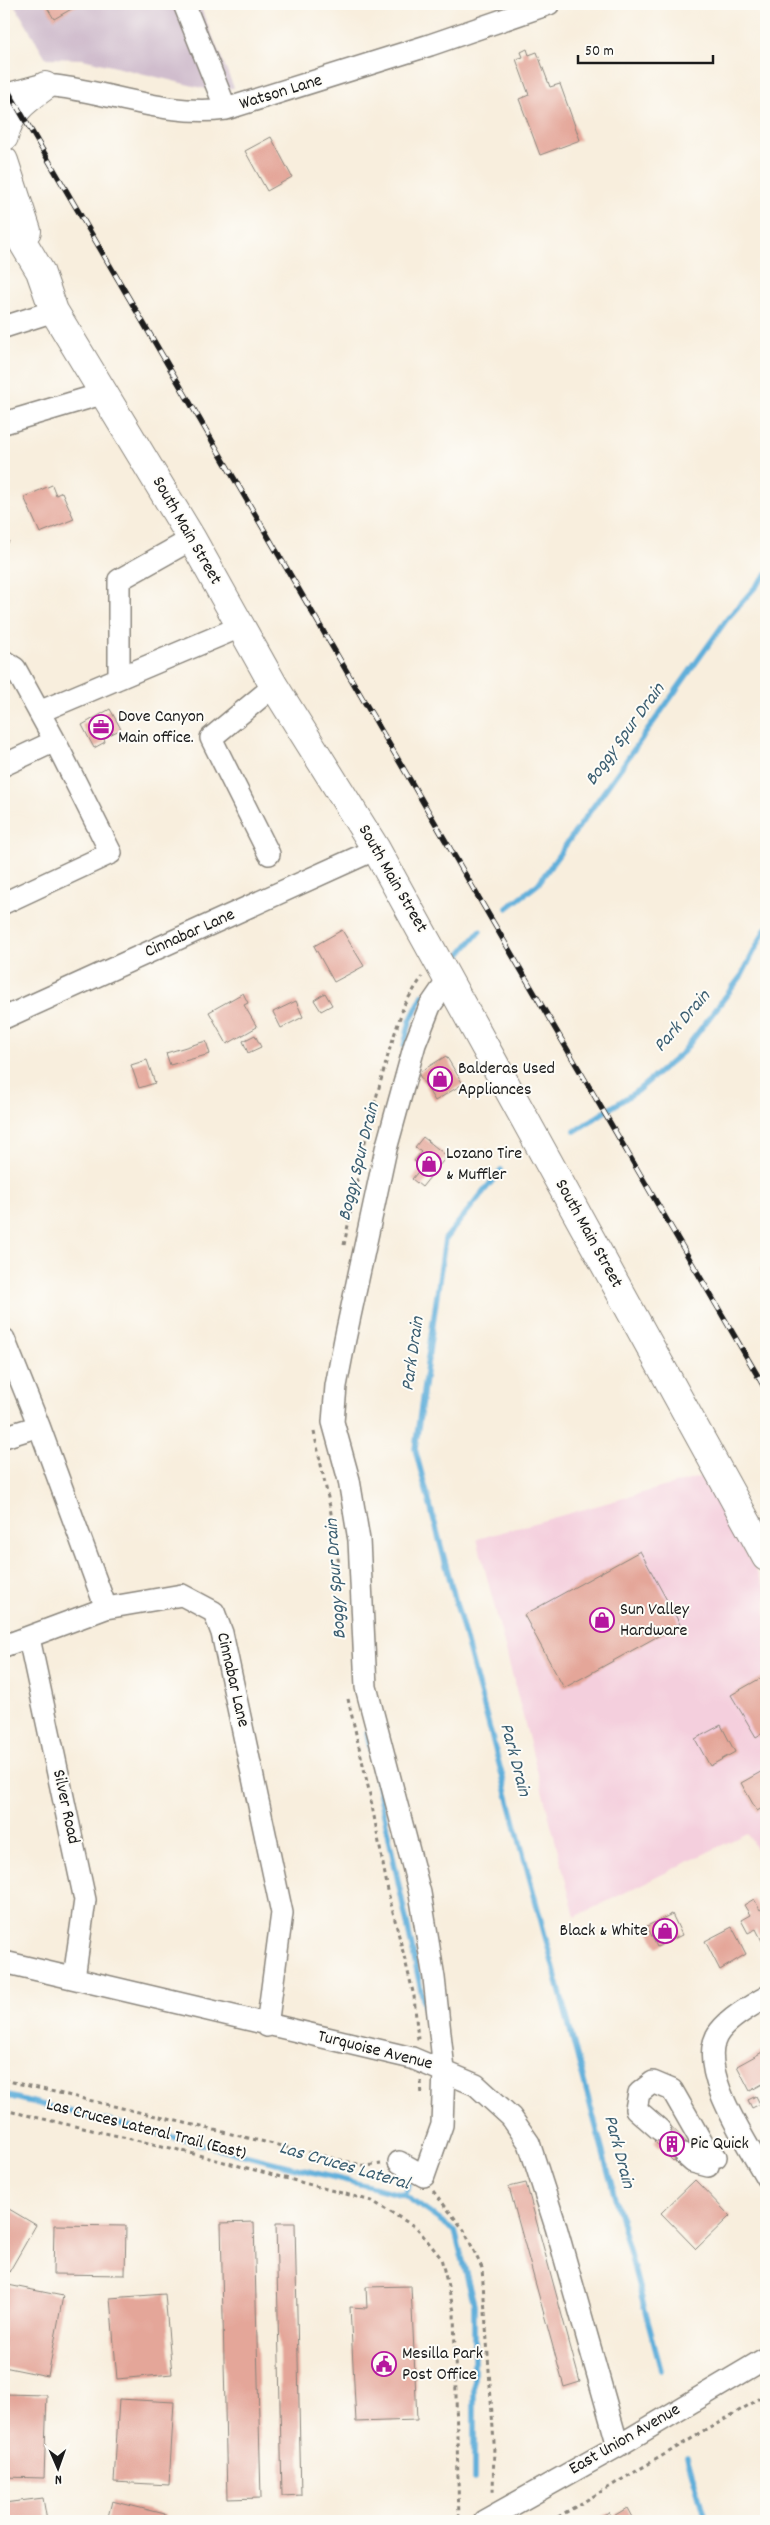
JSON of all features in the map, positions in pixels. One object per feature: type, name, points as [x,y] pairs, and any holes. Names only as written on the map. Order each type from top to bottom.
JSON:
[{"type":"main road","points":[[4,137],[8,119],[29,97],[45,86]]},
{"type":"main road","points":[[4,161],[40,271]]},
{"type":"main road","name":"South Main Street","points":[[4,211],[40,271],[54,311],[192,539],[274,686],[376,850],[766,1556]]},
{"type":"street","points":[[184,4],[226,109]]},
{"type":"street","name":"Watson Lane","points":[[4,95],[27,88],[45,86],[67,88],[167,108],[200,111],[226,109],[430,45],[549,4]]},
{"type":"street","points":[[4,327],[54,311]]},
{"type":"street","points":[[4,423],[105,393]]},
{"type":"street","points":[[119,678],[119,580],[192,539]]},
{"type":"street","points":[[39,712],[240,627]]},
{"type":"street","points":[[4,661],[15,668],[55,741],[111,853],[4,903]]},
{"type":"street","points":[[269,854],[211,738],[274,686]]},
{"type":"street","points":[[4,765],[55,741]]},
{"type":"street","name":"Cinnabar Lane","points":[[4,1018],[376,850]]},
{"type":"street","points":[[399,2162],[424,2176],[442,2125],[444,2070],[434,1978],[420,1893],[366,1687],[359,1540],[349,1480],[333,1422],[336,1386],[345,1339],[386,1150],[415,1044],[430,1006],[448,980]]},
{"type":"street","points":[[4,1339],[39,1426],[106,1608]]},
{"type":"street","points":[[4,1437],[39,1426]]},
{"type":"street","name":"Cinnabar Lane","points":[[4,1646],[106,1608],[182,1595],[214,1612],[222,1632],[282,1913],[267,2026]]},
{"type":"street","name":"Silver Road","points":[[29,1638],[85,1900],[74,1978]]},
{"type":"street","name":"Turquoise Avenue","points":[[4,1962],[267,2026],[420,2060],[476,2085],[510,2116],[529,2143],[556,2227],[618,2446]]},
{"type":"street","points":[[766,1997],[719,2031],[711,2054],[717,2081],[728,2108],[766,2177]]},
{"type":"street","points":[[660,2130],[636,2108],[639,2093],[653,2082],[672,2090],[712,2162],[693,2162],[684,2154]]},
{"type":"street","name":"East Union Avenue","points":[[488,2519],[618,2446],[766,2358]]},
{"type":"path","points":[[342,1251],[368,1127],[390,1048],[404,1005],[435,956]]},
{"type":"path","points":[[316,1424],[314,1434],[330,1506],[340,1573]]},
{"type":"path","points":[[347,1693],[389,1896],[414,1996],[422,2099]]},
{"type":"path","points":[[4,2080],[366,2166],[399,2162]]},
{"type":"path","name":"Las Cruces Lateral Trail (East)","points":[[4,2110],[176,2150],[372,2201],[417,2228],[441,2258],[454,2311],[459,2521]]},
{"type":"path","points":[[424,2176],[429,2186],[464,2230],[482,2268],[494,2443],[488,2519]]},
{"type":"path","points":[[551,2521],[766,2395]]},
{"type":"shaded area","points":[[14,4],[199,4],[234,88],[206,89],[83,59],[46,58]]},
{"type":"shaded area","points":[[703,1476],[766,1589],[766,1866],[747,1833],[575,1917],[477,1539]]},
{"type":"building","points":[[45,4],[80,4],[54,19]]},
{"type":"building","points":[[527,49],[529,55],[537,52],[550,87],[560,84],[580,140],[540,155],[519,99],[529,95],[516,59],[523,57],[521,52]]},
{"type":"building","points":[[271,137],[292,177],[267,191],[245,151]]},
{"type":"building","points":[[52,485],[56,495],[62,492],[74,519],[40,533],[24,497]]},
{"type":"building","points":[[4,528],[9,542],[4,544]]},
{"type":"building","name":"Dove Canyon Main office.","points":[[110,709],[121,729],[104,738],[105,742],[94,748],[82,725]]},
{"type":"building","points":[[342,930],[364,966],[334,982],[314,946]]},
{"type":"building","points":[[243,993],[248,1003],[244,1005],[257,1027],[227,1044],[209,1012]]},
{"type":"building","points":[[325,993],[332,1005],[321,1011],[314,1000]]},
{"type":"building","points":[[296,1001],[303,1017],[281,1028],[273,1012]]},
{"type":"building","points":[[255,1035],[261,1047],[248,1053],[243,1041]]},
{"type":"building","points":[[206,1041],[210,1054],[170,1065],[166,1053]]},
{"type":"building","name":"Balderas Used Appliances","points":[[446,1056],[463,1084],[435,1101],[418,1073]]},
{"type":"building","points":[[147,1060],[155,1083],[139,1088],[131,1065]]},
{"type":"building","name":"Lozano Tire & Muffler","points":[[423,1137],[447,1156],[422,1187],[412,1179],[422,1167],[414,1161],[421,1152],[415,1147]]},
{"type":"building","points":[[766,1265],[766,1280],[760,1269]]},
{"type":"building","name":"Sun Valley Hardware","points":[[640,1551],[680,1624],[564,1688],[524,1615]]},
{"type":"building","points":[[766,1675],[766,1723],[763,1725],[766,1731],[756,1737],[731,1695]]},
{"type":"building","points":[[721,1725],[735,1752],[710,1766],[695,1739]]},
{"type":"building","points":[[766,1769],[766,1806],[757,1811],[741,1783]]},
{"type":"building","points":[[754,1899],[760,1910],[766,1906],[766,1939],[762,1941],[756,1929],[748,1933],[741,1920],[750,1915],[744,1905]]},
{"type":"building","name":"Black & White","points":[[672,1914],[682,1935],[657,1947],[647,1926]]},
{"type":"building","points":[[732,1927],[746,1954],[720,1970],[705,1941]]},
{"type":"building","points":[[766,2050],[766,2082],[750,2091],[737,2066]]},
{"type":"building","points":[[756,2096],[760,2104],[752,2108],[748,2100]]},
{"type":"building","name":"Pic Quick","points":[[668,2123],[691,2147],[673,2161],[654,2141],[657,2138],[655,2135]]},
{"type":"building","name":"Pic Quick","points":[[695,2180],[730,2216],[696,2249],[661,2213]]},
{"type":"building","points":[[526,2183],[580,2382],[564,2387],[509,2187]]},
{"type":"building","points":[[4,2206],[36,2225],[8,2274],[4,2271]]},
{"type":"building","points":[[254,2222],[261,2498],[227,2499],[221,2223]]},
{"type":"building","points":[[276,2223],[295,2223],[301,2495],[282,2496]]},
{"type":"building","points":[[54,2225],[126,2226],[125,2275],[53,2274]]},
{"type":"building","points":[[8,2285],[63,2296],[48,2376],[4,2367],[4,2306]]},
{"type":"building","name":"Mesilla Park Post Office","points":[[411,2286],[417,2420],[356,2422],[350,2307],[367,2308],[366,2287]]},
{"type":"building","points":[[165,2294],[172,2374],[117,2379],[110,2298]]},
{"type":"building","points":[[4,2394],[47,2395],[44,2478],[4,2477]]},
{"type":"building","points":[[119,2399],[174,2402],[169,2485],[114,2482]]},
{"type":"building","points":[[43,2498],[47,2521],[4,2521],[4,2503]]},
{"type":"building","points":[[112,2501],[165,2514],[163,2521],[107,2521]]},
{"type":"building","points":[[627,2508],[634,2521],[592,2521],[609,2512],[612,2517]]},
{"type":"waterway","name":"Boggy Spur Drain","points":[[507,908],[538,884],[727,619],[766,575]]},
{"type":"waterway","name":"Park Drain","points":[[575,1131],[637,1091],[683,1052],[742,975],[766,928]]},
{"type":"waterway","name":"Boggy Spur Drain","points":[[457,958],[480,931]]},
{"type":"waterway","name":"Boggy Spur Drain","points":[[404,1046],[410,1021],[423,995]]},
{"type":"waterway","name":"Park Drain","points":[[501,1170],[445,1239],[415,1449],[661,2370]]},
{"type":"waterway","name":"Boggy Spur Drain","points":[[367,1733],[427,2019]]},
{"type":"waterway","name":"Las Cruces Lateral","points":[[4,2095],[404,2195],[455,2231],[474,2304],[474,2479]]},
{"type":"waterway","name":"Boggy Spur Drain","points":[[404,2195],[409,2185]]},
{"type":"waterway","name":"Park Drain","points":[[687,2456],[706,2521]]},
{"type":"tunnel","points":[[660,2130],[684,2154]]},
{"type":"railway","points":[[4,84],[766,1390]]},
{"type":"place","name":"Dove Canyon Main office.","points":[[101,727]]},
{"type":"place","name":"Balderas Used Appliances","points":[[440,1079]]},
{"type":"place","name":"Lozano Tire & Muffler","points":[[429,1164]]},
{"type":"place","name":"Sun Valley Hardware","points":[[602,1620]]},
{"type":"place","name":"Black & White","points":[[665,1931]]},
{"type":"place","name":"Pic Quick","points":[[672,2144]]},
{"type":"place","name":"Mesilla Park Post Office","points":[[384,2364]]}]
